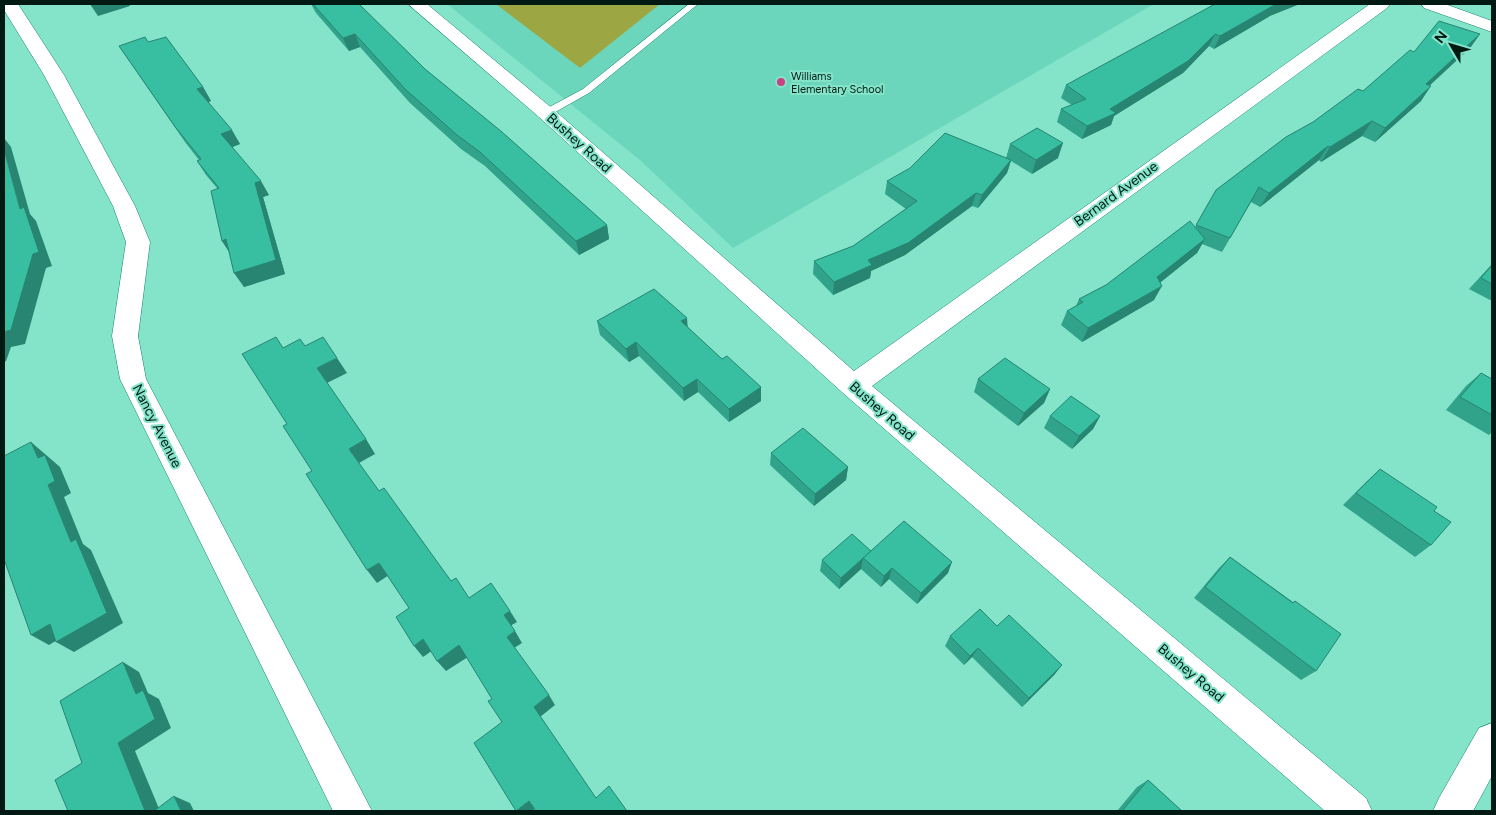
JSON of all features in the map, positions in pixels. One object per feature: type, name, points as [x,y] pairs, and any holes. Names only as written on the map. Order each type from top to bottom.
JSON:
[{"type":"street","name":"Nancy Avenue","points":[[9,4],[54,75],[124,206],[138,242],[125,336],[133,379],[354,811]]},
{"type":"street","name":"Bushey Road","points":[[417,4],[546,113],[853,386],[1353,811]]},
{"type":"street","name":"Bernard Avenue","points":[[853,386],[1381,4]]},
{"type":"street","points":[[1430,4],[1492,27]]},
{"type":"street","points":[[1452,811],[1492,741]]},
{"type":"lane","points":[[546,113],[586,91],[694,4]]},
{"type":"shaded area","name":"Williams Elementary School","points":[[447,4],[1154,4],[733,248],[641,161]]},
{"type":"green space","points":[[496,4],[660,4],[580,68]]},
{"type":"building","points":[[313,4],[359,4],[425,69],[502,132],[607,225],[576,241],[480,152],[457,135],[405,89],[355,34],[343,38]]},
{"type":"building","points":[[1215,4],[1276,4],[1220,36],[1215,34],[1188,61],[1110,109],[1116,113],[1087,126],[1061,109],[1086,99],[1066,85]]},
{"type":"building","points":[[1439,21],[1480,34],[1426,84],[1431,86],[1385,128],[1372,121],[1330,147],[1328,146],[1269,193],[1259,187],[1230,238],[1196,225],[1216,190],[1286,137],[1313,122],[1358,89],[1363,91],[1410,50],[1414,52]]},
{"type":"building","points":[[145,37],[148,42],[166,37],[203,87],[197,89],[232,130],[221,134],[261,181],[255,183],[276,260],[234,273],[226,239],[222,241],[211,191],[219,188],[197,161],[201,159],[176,128],[119,46]]},
{"type":"building","points":[[1037,128],[1063,143],[1036,160],[1010,144]]},
{"type":"building","points":[[945,133],[1011,160],[982,195],[976,193],[908,243],[868,260],[872,265],[834,282],[814,261],[853,246],[917,201],[887,181],[910,168]]},
{"type":"building","points":[[4,149],[20,209],[24,207],[39,252],[33,254],[11,330],[4,332]]},
{"type":"building","points":[[1190,221],[1205,239],[1157,277],[1162,286],[1088,328],[1067,311],[1083,302],[1079,299],[1106,285]]},
{"type":"building","points":[[1492,265],[1492,284],[1481,278]]},
{"type":"building","points":[[654,289],[687,318],[681,321],[722,359],[727,356],[761,387],[729,409],[697,379],[683,388],[636,342],[626,349],[597,321]]},
{"type":"building","points":[[276,337],[283,348],[300,339],[305,346],[323,337],[337,358],[317,368],[366,439],[349,449],[379,491],[384,488],[451,581],[456,578],[469,598],[491,583],[510,611],[504,615],[515,631],[507,637],[549,695],[534,707],[596,798],[609,786],[627,811],[536,811],[529,801],[516,811],[474,743],[502,722],[488,701],[492,699],[459,645],[437,661],[423,639],[414,646],[396,617],[409,608],[379,563],[367,570],[306,474],[312,471],[283,426],[287,424],[242,354]]},
{"type":"building","points":[[1005,358],[1050,389],[1024,413],[978,379]]},
{"type":"building","points":[[1481,373],[1492,379],[1492,415],[1460,397]]},
{"type":"building","points":[[1071,396],[1100,416],[1079,436],[1050,416]]},
{"type":"building","points":[[803,428],[848,467],[815,494],[771,453]]},
{"type":"building","points":[[31,442],[38,458],[45,455],[55,481],[48,485],[71,542],[76,539],[107,613],[56,642],[50,624],[31,635],[4,559],[4,456]]},
{"type":"building","points":[[1380,469],[1437,507],[1434,511],[1451,522],[1431,545],[1356,493]]},
{"type":"building","points":[[904,521],[952,562],[921,593],[892,568],[884,576],[863,558]]},
{"type":"building","points":[[852,534],[871,551],[841,578],[822,560]]},
{"type":"building","points":[[1230,557],[1293,603],[1295,601],[1341,634],[1316,671],[1205,587]]},
{"type":"building","points":[[980,609],[997,626],[1009,615],[1062,665],[1029,698],[978,648],[970,656],[950,636]]},
{"type":"building","points":[[123,662],[136,694],[143,690],[155,719],[118,743],[145,811],[68,811],[55,780],[82,763],[60,701]]},
{"type":"building","points":[[1148,780],[1182,811],[1122,811]]},
{"type":"building","points":[[174,796],[181,811],[154,811]]},
{"type":"place","name":"Williams Elementary School","points":[[781,82]]}]
